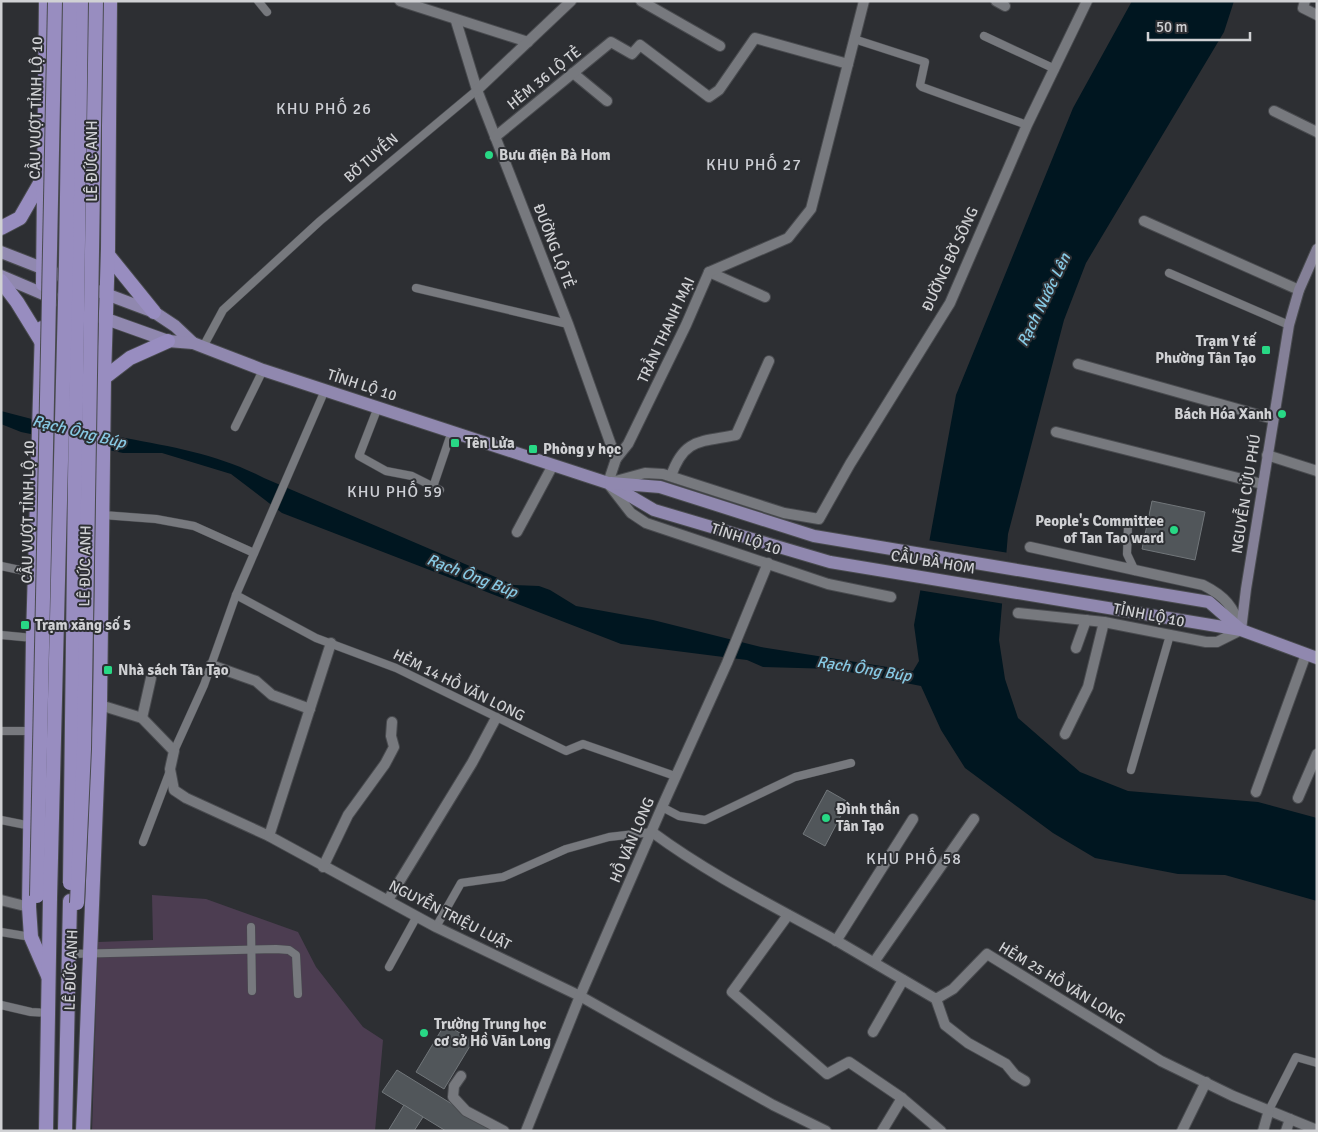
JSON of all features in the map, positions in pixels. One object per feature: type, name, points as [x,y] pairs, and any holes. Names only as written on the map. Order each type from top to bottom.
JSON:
[{"type":"highway","points":[[46,1],[43,294],[40,370],[66,365],[74,366],[104,378],[136,354],[168,341]]},
{"type":"highway","name":"CẦU VƯỢT TỈNH LỘ 10","points":[[48,976],[49,932],[39,900],[54,1]]},
{"type":"highway","name":"CẦU VƯỢT TỈNH LỘ 10","points":[[39,900],[66,262],[70,1]]},
{"type":"highway","points":[[74,902],[81,1]]},
{"type":"highway","points":[[69,954],[84,749],[96,1]]},
{"type":"highway","name":"LÊ ĐỨC ANH","points":[[83,1131],[88,954],[100,705],[103,417],[108,255],[110,1]]},
{"type":"highway","points":[[46,42],[64,54],[82,56],[91,54],[109,44]]},
{"type":"highway","points":[[44,173],[71,184],[89,183],[109,172]]},
{"type":"highway","points":[[1,228],[20,218],[44,173]]},
{"type":"highway","points":[[108,255],[154,312]]},
{"type":"highway","points":[[1,281],[17,302],[41,343]]},
{"type":"highway","name":"LÊ ĐỨC ANH","points":[[40,370],[34,573],[30,826],[39,900],[31,937],[48,976],[46,1131]]},
{"type":"highway","points":[[36,506],[42,507],[63,501],[83,504],[103,515]]},
{"type":"highway","points":[[69,954],[90,912]]},
{"type":"highway","name":"LÊ ĐỨC ANH","points":[[65,1131],[69,954]]},
{"type":"highway","points":[[67,1058],[83,1131]]},
{"type":"highway","name":"LÊ ĐỨC ANH","points":[[39,1131],[46,1102]]},
{"type":"main road","name":"NGUYỄN CỬU PHÚ","points":[[1241,630],[1262,484],[1289,325],[1299,290],[1317,249]]},
{"type":"main road","points":[[1,252],[154,312],[198,345]]},
{"type":"main road","name":"TỈNH LỘ 10","points":[[1,276],[106,319],[168,341],[198,345],[263,370],[608,483],[654,510]]},
{"type":"main road","name":"TỈNH LỘ 10","points":[[608,483],[660,487]]},
{"type":"main road","name":"CẦU BÀ HOM","points":[[660,487],[814,536],[1209,602],[1241,630]]},
{"type":"main road","name":"CẦU BÀ HOM","points":[[654,510],[830,562],[1241,630]]},
{"type":"main road","points":[[1241,630],[1311,656]]},
{"type":"street","points":[[400,1],[456,21],[528,42]]},
{"type":"street","name":"BỜ TUYẾN","points":[[477,90],[571,1]]},
{"type":"street","points":[[641,1],[720,46]]},
{"type":"street","name":"TRẦN THANH MẠI","points":[[616,459],[628,444],[686,326],[709,272],[788,238],[810,209],[864,1]]},
{"type":"street","name":"ĐƯỜNG BỜ SÔNG","points":[[671,476],[784,513],[819,519],[850,464],[950,303],[1027,125],[1087,1]]},
{"type":"street","points":[[1305,1],[1303,8],[1317,15]]},
{"type":"street","name":"ĐƯỜNG LỘ TẺ","points":[[456,21],[477,90],[568,324],[616,459]]},
{"type":"street","name":"HẺM 36 LỘ TẺ","points":[[496,137],[611,42],[632,54],[640,45],[709,97],[718,90],[755,38],[848,64]]},
{"type":"street","points":[[573,73],[606,101]]},
{"type":"street","points":[[1274,111],[1317,132]]},
{"type":"street","points":[[1144,221],[1299,290]]},
{"type":"street","points":[[709,272],[765,298]]},
{"type":"street","points":[[608,483],[645,473],[671,476],[677,460],[692,444],[736,435],[769,361]]},
{"type":"street","points":[[1078,364],[1273,419]]},
{"type":"street","points":[[1056,432],[1262,484]]},
{"type":"street","points":[[1267,455],[1317,471]]},
{"type":"street","points":[[608,483],[616,459]]},
{"type":"street","points":[[517,532],[553,465]]},
{"type":"street","name":"TỈNH LỘ 10","points":[[608,483],[631,513],[646,523],[838,587],[891,597]]},
{"type":"street","points":[[1030,547],[1203,585],[1218,592],[1228,601],[1236,613],[1241,630]]},
{"type":"street","name":"HỒ VĂN LONG","points":[[526,1131],[580,996],[727,663],[768,563]]},
{"type":"street","name":"TỈNH LỘ 10","points":[[1018,613],[1104,622],[1217,642],[1241,630]]},
{"type":"street","points":[[1076,648],[1086,620]]},
{"type":"street","points":[[1065,734],[1088,687],[1104,622]]},
{"type":"street","points":[[269,836],[332,644]]},
{"type":"street","points":[[1256,792],[1311,656]]},
{"type":"street","points":[[211,665],[256,681],[272,695],[310,709]]},
{"type":"street","points":[[142,718],[151,678]]},
{"type":"street","points":[[100,705],[142,718],[174,751]]},
{"type":"street","points":[[388,900],[472,763],[496,718]]},
{"type":"street","points":[[323,867],[348,815],[385,764],[394,747],[390,736],[392,722]]},
{"type":"street","name":"NGUYỄN TRIỆU LUẬT","points":[[174,751],[170,769],[174,790],[186,798],[269,836],[436,927],[580,996],[773,1105],[826,1131]]},
{"type":"street","points":[[1298,798],[1317,754]]},
{"type":"street","points":[[836,940],[913,819]]},
{"type":"street","points":[[874,962],[974,819]]},
{"type":"street","points":[[652,832],[671,846],[788,916],[836,940],[936,999],[945,1025],[968,1043],[1006,1064],[1015,1075],[1025,1081]]},
{"type":"street","points":[[1,900],[39,900]]},
{"type":"street","points":[[788,916],[732,992],[827,1074],[849,1062],[902,1098],[941,1131]]},
{"type":"street","name":"HẺM 25 HỒ VĂN LONG","points":[[936,999],[953,990],[987,954],[1161,1061],[1317,1130]]},
{"type":"street","points":[[872,1032],[903,980]]},
{"type":"street","points":[[460,1076],[454,1086],[453,1097],[466,1111],[504,1131]]},
{"type":"street","points":[[1182,1131],[1206,1082]]},
{"type":"street","points":[[882,1131],[902,1098]]},
{"type":"street","points":[[1263,1131],[1269,1110]]},
{"type":"street","points":[[1286,1131],[1290,1119]]},
{"type":"lane","points":[[258,1],[267,12]]},
{"type":"lane","points":[[984,36],[1055,69]]},
{"type":"lane","points":[[854,39],[924,62],[920,85],[922,87],[1027,125]]},
{"type":"lane","name":"BỜ TUYẾN","points":[[198,345],[223,310],[320,221],[477,90]]},
{"type":"lane","points":[[1168,273],[1289,325]]},
{"type":"lane","points":[[416,288],[568,324]]},
{"type":"lane","points":[[235,427],[263,370]]},
{"type":"lane","points":[[174,751],[211,665],[236,595],[285,481],[306,438],[325,390]]},
{"type":"lane","points":[[378,407],[359,456],[386,471],[412,476],[437,488],[452,432]]},
{"type":"lane","points":[[103,515],[156,519],[194,526],[254,553]]},
{"type":"lane","points":[[1128,526],[1127,554],[1135,571]]},
{"type":"lane","points":[[1,566],[34,573]]},
{"type":"lane","name":"HẺM 14 HỒ VĂN LONG","points":[[236,595],[316,638],[396,668],[496,718],[566,750],[583,744],[676,776]]},
{"type":"lane","points":[[1,635],[33,638]]},
{"type":"lane","points":[[1131,770],[1170,635]]},
{"type":"lane","points":[[1,731],[32,731]]},
{"type":"lane","points":[[662,807],[679,816],[705,820],[795,777],[851,763]]},
{"type":"lane","points":[[143,842],[170,769]]},
{"type":"lane","points":[[1,820],[30,826]]},
{"type":"lane","points":[[436,927],[461,883],[503,877],[566,848],[609,837],[652,832]]},
{"type":"lane","points":[[389,967],[417,916]]},
{"type":"lane","points":[[252,927],[252,991]]},
{"type":"lane","points":[[1,932],[31,937]]},
{"type":"lane","points":[[69,954],[251,949],[289,950],[296,955],[298,994]]},
{"type":"lane","points":[[1,1005],[31,1012],[48,1013]]},
{"type":"lane","points":[[1269,1110],[1293,1060],[1300,1056],[1317,1063]]},
{"type":"shaded area","points":[[152,895],[206,899],[298,932],[316,967],[363,1027],[383,1040],[375,1131],[92,1131],[98,942],[153,940]]},
{"type":"water","name":"Rạch Nước Lên","points":[[1132,1],[1234,1],[1224,32],[1086,263],[1064,320],[1008,534],[999,640],[1005,679],[1018,718],[1080,772],[1128,791],[1258,802],[1317,818],[1317,901],[1225,875],[1178,874],[1095,858],[1053,833],[965,768],[941,730],[921,686],[834,669],[763,667],[747,660],[621,644],[282,513],[231,474],[162,453],[123,453],[21,432],[1,424],[1,411],[63,426],[161,445],[231,463],[514,585],[539,586],[550,590],[576,606],[653,620],[761,647],[913,671],[919,661],[914,625],[956,395],[1073,108]]},
{"type":"pier","points":[[927,540],[1009,553],[1005,604],[918,590]]},
{"type":"building","name":"People's Committee of Tan Tao ward","points":[[1152,501],[1205,512],[1195,560],[1142,549]]},
{"type":"building","name":"Đình thần Tân Tạo","points":[[827,790],[848,802],[825,846],[803,834]]},
{"type":"building","points":[[445,1024],[473,1041],[444,1089],[416,1072]]},
{"type":"building","points":[[397,1070],[494,1131],[446,1131],[382,1092]]},
{"type":"building","points":[[404,1105],[423,1117],[414,1131],[388,1131]]},
{"type":"place","name":"Bưu điện Bà Hom","points":[[489,155]]},
{"type":"place","name":"Trạm Y tế Phường Tân Tạo","points":[[1266,350]]},
{"type":"place","name":"Bách Hóa Xanh","points":[[1282,414]]},
{"type":"place","name":"Tên Lửa","points":[[455,443]]},
{"type":"place","name":"Phòng y học","points":[[533,449]]},
{"type":"place","name":"People's Committee of Tan Tao ward","points":[[1174,530]]},
{"type":"place","name":"Trạm xăng số 5","points":[[25,625]]},
{"type":"place","name":"Nhà sách Tân Tạo","points":[[108,670]]},
{"type":"place","name":"Đình thần Tân Tạo","points":[[826,818]]},
{"type":"place","name":"Trường Trung học cơ sở Hồ Văn Long","points":[[424,1033]]},
{"type":"district","name":"KHU PHỐ 26","points":[[324,109]]},
{"type":"district","name":"KHU PHỐ 27","points":[[754,165]]},
{"type":"district","name":"KHU PHỐ 59","points":[[395,492]]},
{"type":"district","name":"KHU PHỐ 58","points":[[914,859]]},
{"type":"water label","name":"Rạch Ông Búp","points":[[79,432]]},
{"type":"water label","name":"Rạch Ông Búp","points":[[472,576]]},
{"type":"water label","name":"Rạch Ông Búp","points":[[864,669]]}]
